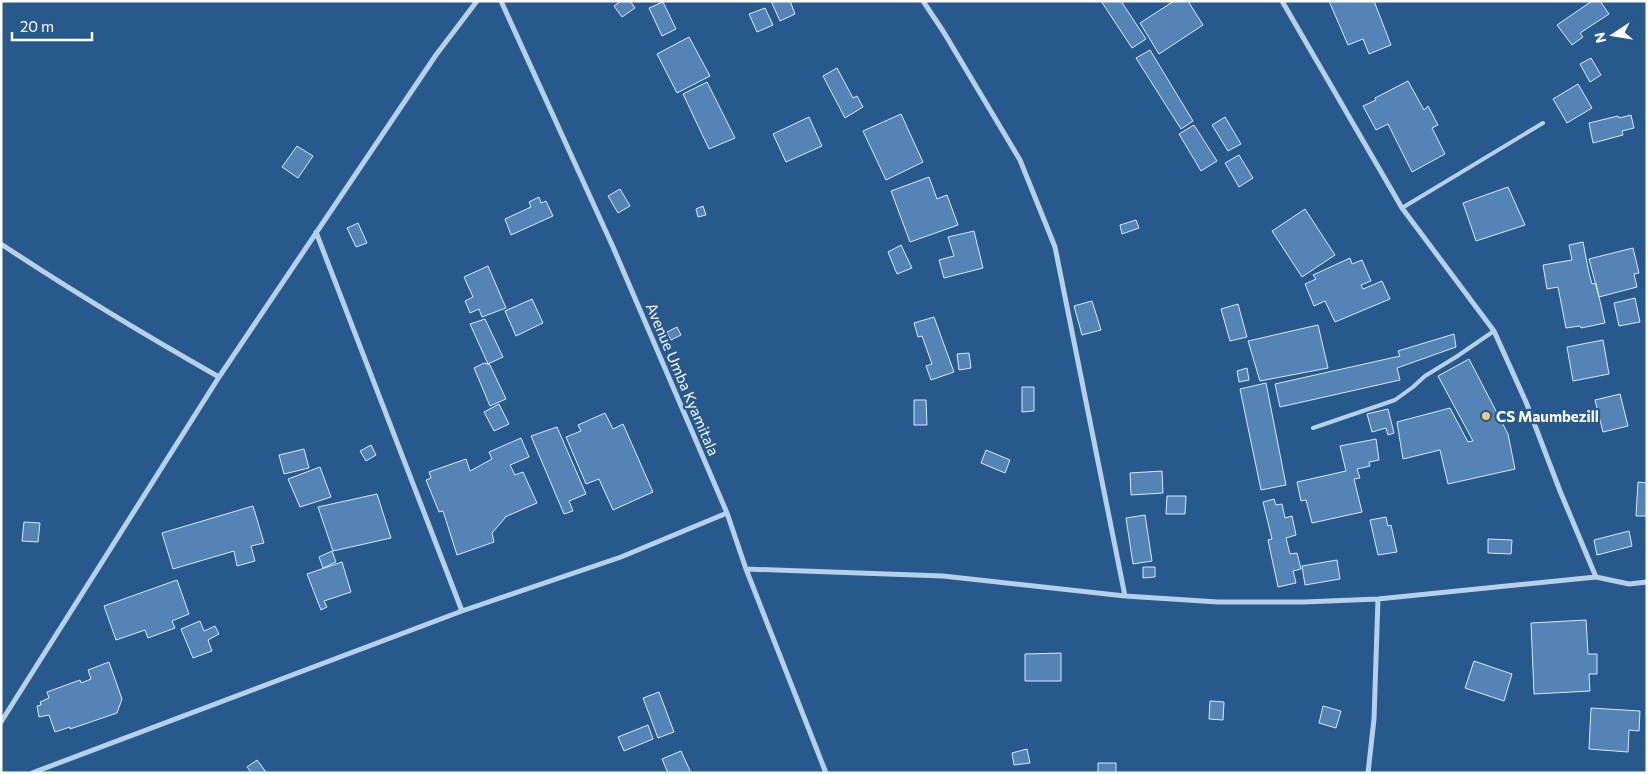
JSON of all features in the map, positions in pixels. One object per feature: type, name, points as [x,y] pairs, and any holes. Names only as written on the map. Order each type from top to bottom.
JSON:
[{"type":"street","points":[[1,722],[220,377],[436,55],[477,1]]},
{"type":"street","name":"Avenue Umba Kyamitala","points":[[500,1],[613,247],[727,513],[746,569],[826,773]]},
{"type":"street","points":[[923,1],[1020,160],[1056,246],[1125,596]]},
{"type":"street","points":[[1282,1],[1402,208],[1494,331],[1526,402],[1596,577]]},
{"type":"street","points":[[316,232],[462,611]]},
{"type":"street","points":[[1,244],[73,292],[220,377]]},
{"type":"street","points":[[32,773],[462,611],[621,557],[727,513]]},
{"type":"street","points":[[746,569],[943,576],[1125,596],[1218,602],[1304,602],[1378,599],[1596,577],[1629,584],[1647,582]]},
{"type":"street","points":[[1368,773],[1374,719],[1378,599]]},
{"type":"lane","points":[[1402,208],[1543,123]]},
{"type":"lane","points":[[1312,428],[1395,400],[1425,376],[1494,331]]},
{"type":"building","points":[[621,1],[630,1],[635,8],[622,17],[614,6]]},
{"type":"building","points":[[771,1],[790,1],[795,14],[780,21]]},
{"type":"building","points":[[1101,1],[1121,1],[1146,39],[1132,48]]},
{"type":"building","points":[[1174,1],[1188,1],[1203,25],[1159,54],[1140,23]]},
{"type":"building","points":[[1329,1],[1374,1],[1391,45],[1369,54],[1363,39],[1348,45]]},
{"type":"building","points":[[1592,1],[1600,1],[1609,14],[1580,33],[1583,37],[1572,45],[1557,25]]},
{"type":"building","points":[[663,2],[676,29],[662,36],[649,8]]},
{"type":"building","points":[[765,8],[773,25],[757,32],[749,14]]},
{"type":"building","points":[[689,37],[710,76],[677,93],[657,54]]},
{"type":"building","points":[[1150,50],[1193,121],[1181,129],[1136,58]]},
{"type":"building","points":[[1591,58],[1601,75],[1590,82],[1580,64]]},
{"type":"building","points":[[837,68],[853,98],[857,96],[863,107],[845,118],[823,76]]},
{"type":"building","points":[[1408,81],[1424,110],[1428,106],[1438,125],[1432,128],[1445,154],[1412,172],[1388,124],[1376,130],[1363,106]]},
{"type":"building","points":[[707,82],[735,138],[709,149],[683,94]]},
{"type":"building","points":[[1578,84],[1592,108],[1567,123],[1553,99]]},
{"type":"building","points":[[901,114],[923,162],[886,180],[863,131]]},
{"type":"building","points":[[1631,115],[1634,128],[1622,131],[1623,135],[1593,143],[1589,123]]},
{"type":"building","points":[[809,117],[822,146],[786,162],[773,134]]},
{"type":"building","points":[[1225,117],[1241,144],[1228,151],[1212,125]]},
{"type":"building","points":[[1194,125],[1217,161],[1201,171],[1179,134]]},
{"type":"building","points":[[297,146],[313,156],[298,178],[282,167]]},
{"type":"building","points":[[1239,155],[1253,178],[1239,187],[1225,163]]},
{"type":"building","points":[[929,177],[937,199],[947,195],[958,225],[910,242],[891,191]]},
{"type":"building","points":[[1508,187],[1525,225],[1476,241],[1463,203]]},
{"type":"building","points":[[620,189],[630,206],[618,213],[608,196]]},
{"type":"building","points":[[539,197],[541,203],[546,201],[553,216],[511,235],[505,219],[531,207],[529,202]]},
{"type":"building","points":[[703,206],[706,215],[698,217],[696,209]]},
{"type":"building","points":[[1305,209],[1335,255],[1302,277],[1272,231]]},
{"type":"building","points":[[1136,220],[1139,228],[1122,234],[1120,225]]},
{"type":"building","points":[[358,223],[367,243],[356,247],[347,228]]},
{"type":"building","points":[[974,231],[983,268],[944,278],[939,260],[954,256],[948,237]]},
{"type":"building","points":[[1583,242],[1589,273],[1592,284],[1596,283],[1605,323],[1581,328],[1580,326],[1566,328],[1558,287],[1547,289],[1543,265],[1572,260],[1569,245]]},
{"type":"building","points":[[901,245],[912,268],[897,274],[888,252]]},
{"type":"building","points":[[1633,248],[1639,273],[1634,274],[1637,287],[1599,297],[1589,259]]},
{"type":"building","points":[[1350,258],[1352,264],[1362,260],[1371,281],[1361,285],[1363,289],[1382,281],[1390,299],[1335,322],[1325,301],[1314,306],[1305,284],[1316,279],[1313,275]]},
{"type":"building","points":[[488,266],[506,308],[482,317],[479,309],[470,313],[465,301],[473,297],[464,277]]},
{"type":"building","points":[[1635,298],[1640,322],[1619,326],[1614,303]]},
{"type":"building","points":[[532,299],[543,323],[516,336],[505,311]]},
{"type":"building","points":[[1092,301],[1101,330],[1082,335],[1074,306]]},
{"type":"building","points":[[1238,304],[1247,337],[1230,341],[1221,309]]},
{"type":"building","points":[[934,317],[954,372],[931,380],[926,366],[932,364],[922,336],[918,337],[914,323]]},
{"type":"building","points":[[485,319],[503,357],[488,364],[470,324]]},
{"type":"building","points":[[1318,325],[1328,368],[1260,381],[1248,341]]},
{"type":"building","points":[[677,327],[681,335],[671,340],[667,332]]},
{"type":"building","points":[[1454,334],[1456,347],[1397,368],[1400,380],[1280,407],[1275,384],[1400,356],[1398,351]]},
{"type":"building","points":[[1603,340],[1609,374],[1573,381],[1567,347]]},
{"type":"building","points":[[969,353],[971,368],[959,370],[957,354]]},
{"type":"building","points":[[1469,359],[1508,434],[1515,469],[1448,484],[1440,450],[1403,459],[1397,422],[1450,408],[1468,442],[1473,441],[1438,376]]},
{"type":"building","points":[[484,363],[490,365],[506,399],[490,406],[474,368]]},
{"type":"building","points":[[1247,368],[1249,380],[1239,382],[1237,371]]},
{"type":"building","points":[[1266,383],[1286,485],[1261,490],[1240,389]]},
{"type":"building","points":[[1022,387],[1034,387],[1034,411],[1022,412]]},
{"type":"building","points":[[1620,394],[1628,426],[1603,432],[1595,400]]},
{"type":"building","points":[[914,400],[926,400],[927,425],[914,425]]},
{"type":"building","points":[[499,404],[509,424],[494,431],[484,412]]},
{"type":"building","points":[[1388,409],[1394,433],[1388,435],[1386,428],[1372,432],[1367,414]]},
{"type":"building","points":[[605,413],[613,429],[623,424],[653,492],[613,510],[599,479],[586,484],[566,437],[581,431],[578,425]]},
{"type":"building","points":[[557,427],[586,494],[569,501],[573,511],[564,514],[531,436]]},
{"type":"building","points":[[521,438],[529,457],[510,465],[515,475],[523,472],[537,503],[505,517],[492,533],[494,542],[457,555],[443,511],[439,512],[426,480],[431,478],[429,472],[466,459],[470,471],[492,459],[489,452]]},
{"type":"building","points":[[1376,439],[1379,460],[1369,462],[1370,466],[1357,469],[1360,478],[1354,479],[1362,512],[1312,523],[1306,500],[1301,501],[1297,482],[1346,471],[1340,446]]},
{"type":"building","points":[[371,445],[376,455],[366,461],[360,451]]},
{"type":"building","points":[[304,449],[309,468],[284,474],[279,455]]},
{"type":"building","points":[[986,450],[1010,460],[1005,473],[981,463]]},
{"type":"building","points":[[320,467],[331,497],[300,507],[288,479]]},
{"type":"building","points":[[1162,471],[1163,493],[1131,495],[1130,473]]},
{"type":"building","points":[[1638,482],[1647,483],[1647,516],[1636,516]]},
{"type":"building","points":[[377,494],[391,538],[333,551],[318,507]]},
{"type":"building","points":[[1167,496],[1186,496],[1185,514],[1166,514]]},
{"type":"building","points":[[1274,499],[1276,505],[1282,504],[1285,518],[1292,516],[1296,535],[1286,538],[1290,554],[1297,553],[1301,569],[1293,571],[1296,583],[1278,587],[1268,540],[1272,539],[1263,502]]},
{"type":"building","points":[[253,506],[264,543],[251,546],[255,561],[237,566],[234,551],[173,569],[162,533]]},
{"type":"building","points":[[1145,515],[1152,561],[1133,564],[1126,518]]},
{"type":"building","points":[[1386,517],[1388,526],[1391,525],[1397,552],[1378,555],[1370,520]]},
{"type":"building","points":[[24,522],[40,523],[38,542],[22,541]]},
{"type":"building","points":[[1629,531],[1632,546],[1597,555],[1594,540]]},
{"type":"building","points":[[1488,539],[1512,540],[1511,554],[1488,553]]},
{"type":"building","points":[[332,551],[336,562],[323,568],[319,557]]},
{"type":"building","points":[[1337,560],[1340,579],[1305,585],[1302,566]]},
{"type":"building","points":[[342,562],[351,592],[324,601],[327,607],[321,610],[307,574]]},
{"type":"building","points":[[1143,567],[1155,567],[1155,577],[1143,578]]},
{"type":"building","points":[[177,580],[189,614],[172,621],[175,628],[148,638],[145,630],[116,640],[104,606]]},
{"type":"building","points":[[1586,620],[1588,654],[1597,654],[1597,674],[1589,674],[1590,691],[1534,694],[1531,623]]},
{"type":"building","points":[[200,621],[204,631],[215,626],[219,634],[208,640],[212,651],[193,658],[181,629]]},
{"type":"building","points":[[1061,653],[1061,681],[1025,681],[1025,654]]},
{"type":"building","points":[[1474,661],[1512,674],[1504,701],[1465,688]]},
{"type":"building","points":[[109,662],[122,699],[117,713],[70,729],[70,727],[55,732],[49,715],[39,717],[37,706],[41,705],[40,702],[49,698],[47,692],[80,680],[81,683],[91,679],[88,670]]},
{"type":"building","points":[[659,692],[674,732],[658,738],[643,698]]},
{"type":"building","points":[[1210,701],[1224,702],[1223,720],[1209,719]]},
{"type":"building","points":[[1323,706],[1341,711],[1336,728],[1319,723]]},
{"type":"building","points":[[1591,708],[1640,711],[1639,731],[1629,730],[1628,752],[1589,749]]},
{"type":"building","points":[[648,725],[653,739],[624,751],[618,737]]},
{"type":"building","points":[[1027,749],[1030,763],[1014,765],[1012,753]]},
{"type":"building","points":[[681,751],[691,773],[668,773],[662,759]]},
{"type":"building","points":[[257,760],[265,773],[252,773],[247,767]]},
{"type":"building","points":[[1098,763],[1116,763],[1116,773],[1098,773]]},
{"type":"place","name":"CS Maumbezill","points":[[1486,416]]}]
